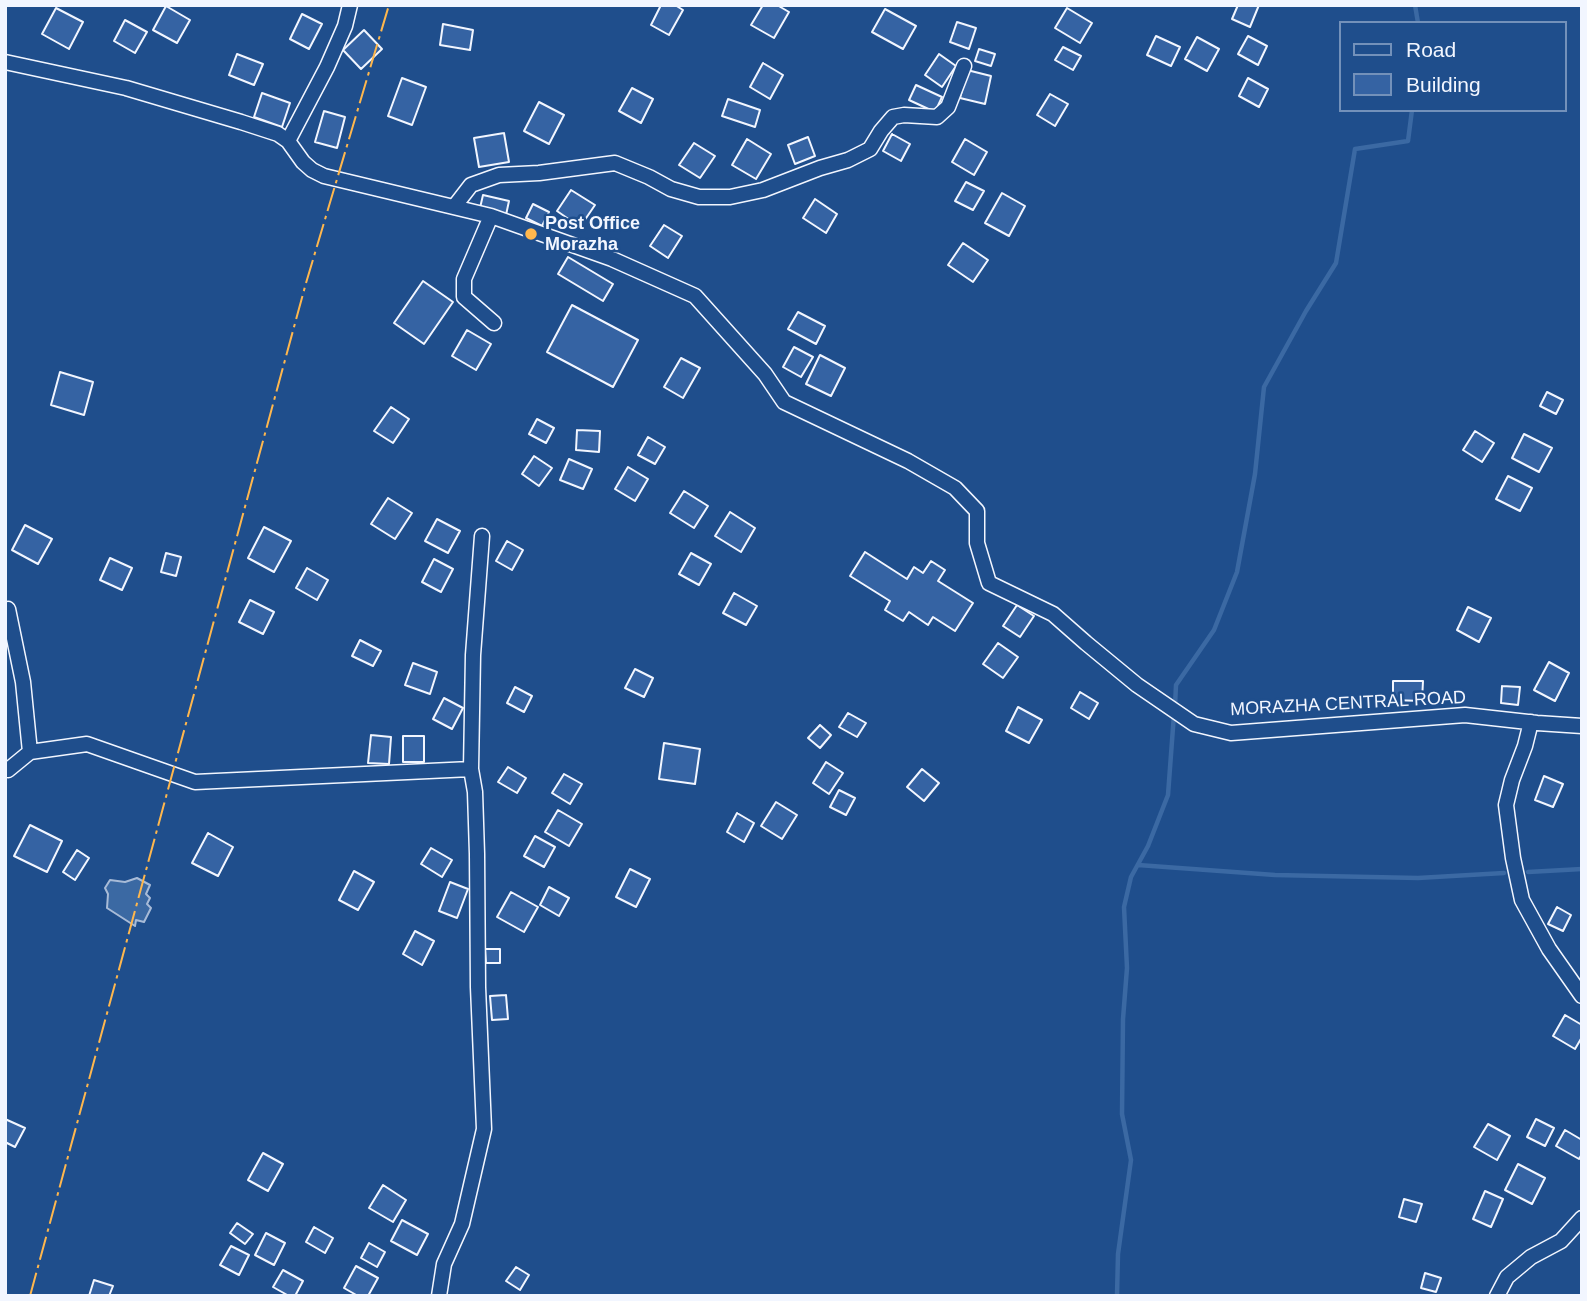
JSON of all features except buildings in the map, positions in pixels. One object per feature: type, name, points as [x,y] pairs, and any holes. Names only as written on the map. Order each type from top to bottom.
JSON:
[{"type":"street","points":[[5,62],[126,88],[278,134],[288,141],[327,67],[345,26],[350,5]]},
{"type":"street","points":[[454,207],[471,185],[499,175],[539,173],[615,163],[649,177],[671,190],[699,197],[730,197],[763,191],[848,160],[870,149],[892,117],[937,117],[948,107],[964,66]]},
{"type":"street","name":"MORAZHA CENTRAL ROAD","points":[[288,141],[303,162],[324,176],[491,216],[612,259],[695,296],[765,374],[784,402],[908,461],[955,488],[977,511],[977,543],[989,583],[1053,614],[1137,685],[1194,724],[1231,733],[1465,715],[1582,726]]},
{"type":"street","points":[[491,216],[464,279],[464,297],[494,323]]},
{"type":"street","points":[[439,1296],[444,1264],[461,1224],[484,1129],[478,987],[475,792],[471,769],[473,655],[482,536]]},
{"type":"street","points":[[8,609],[23,682],[30,752]]},
{"type":"street","points":[[1531,722],[1506,805],[1515,868],[1522,900],[1549,949],[1582,996]]},
{"type":"street","points":[[5,769],[8,770],[30,752],[88,744],[194,782],[471,769]]},
{"type":"street","points":[[1497,1296],[1507,1277],[1531,1257],[1561,1241],[1582,1218]]},
{"type":"water","points":[[137,878],[150,885],[146,894],[150,898],[147,904],[151,908],[144,922],[136,920],[135,926],[107,908],[108,894],[105,888],[110,880],[125,882]]},
{"type":"waterway","points":[[1415,5],[1418,21]]},
{"type":"waterway","points":[[1175,706],[1176,685],[1214,630],[1237,572],[1255,474],[1264,387],[1336,263],[1355,149],[1408,141],[1412,112]]},
{"type":"waterway","points":[[1117,1296],[1118,1254],[1131,1160],[1122,1114],[1123,1019],[1127,968],[1124,907],[1131,877],[1148,846],[1168,795],[1174,714]]},
{"type":"waterway","points":[[1138,865],[1275,875],[1418,878],[1504,873]]},
{"type":"waterway","points":[[1528,872],[1582,869]]},
{"type":"power","points":[[30,1296],[306,283],[389,5]]},
{"type":"place","name":"Post Office Morazha","points":[[531,234]]}]
